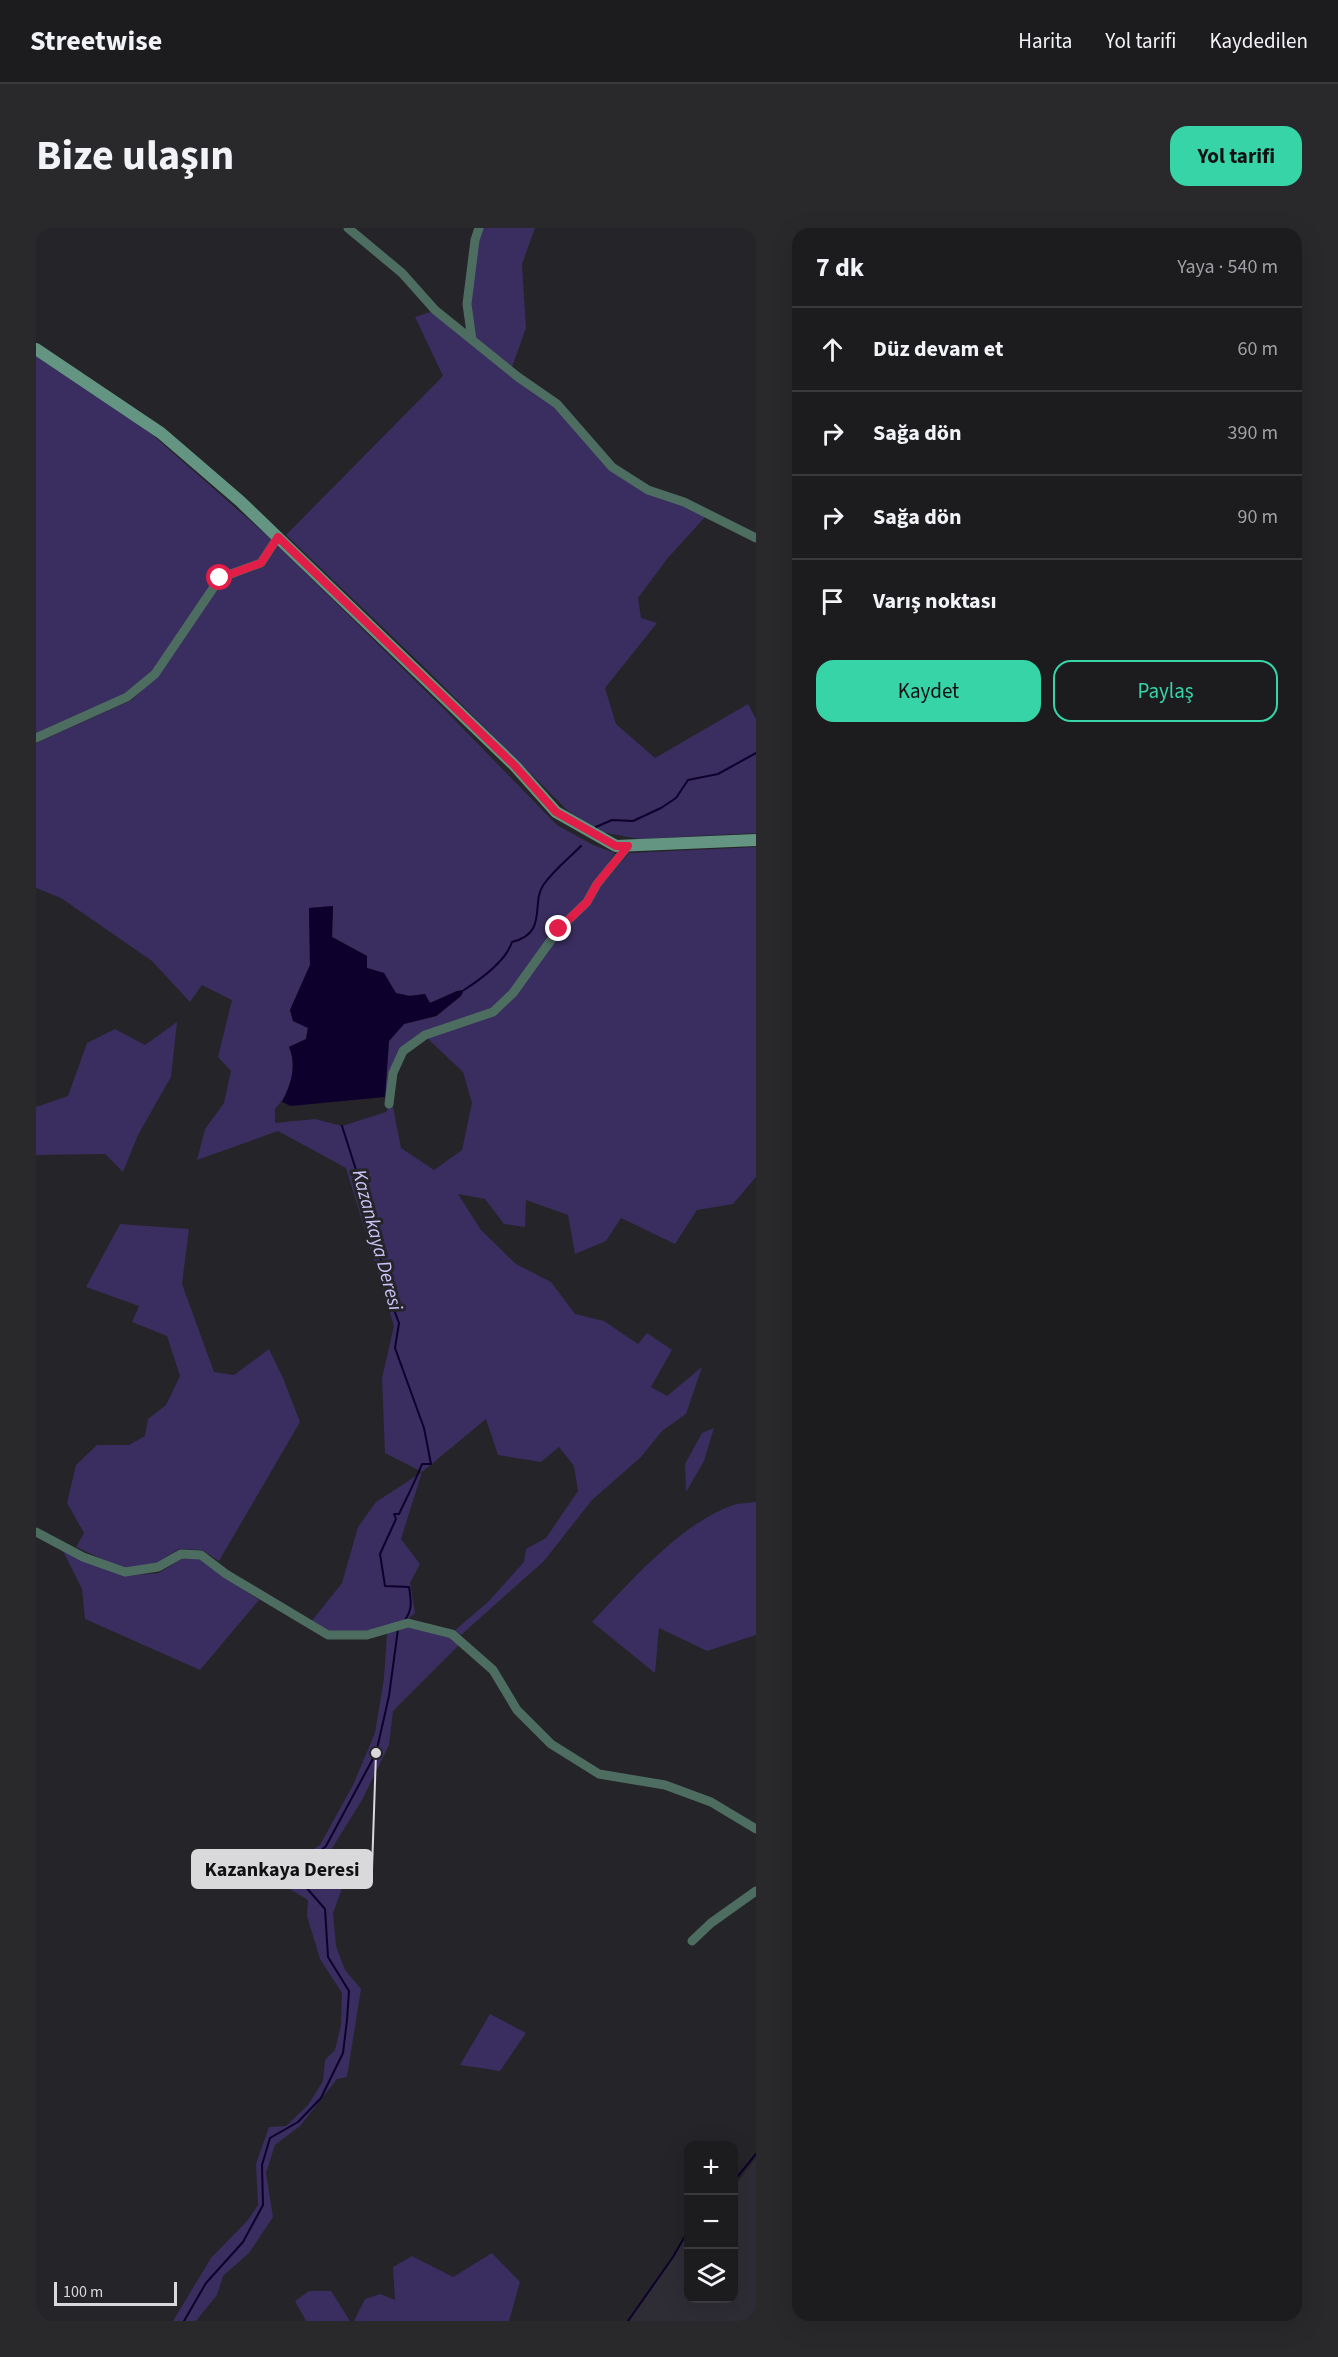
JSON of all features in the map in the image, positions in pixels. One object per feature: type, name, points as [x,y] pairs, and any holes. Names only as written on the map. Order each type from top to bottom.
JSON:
[{"type":"street","points":[[348,228],[402,273],[435,310],[518,377],[557,404],[612,467],[648,490],[684,502],[756,538]]},
{"type":"street","points":[[472,340],[467,304],[475,240],[479,228]]},
{"type":"street","points":[[36,349],[161,433],[240,501],[515,766],[556,812],[616,846],[756,840]]},
{"type":"street","points":[[36,738],[127,697],[155,674],[220,578],[261,563],[278,537]]},
{"type":"street","points":[[389,1104],[393,1073],[403,1051],[425,1035],[493,1012],[513,993],[559,929],[587,902],[597,884],[628,846]]},
{"type":"street","points":[[36,1532],[83,1557],[125,1572],[158,1567],[181,1554],[201,1556],[236,1580],[328,1635],[367,1635],[408,1623],[453,1634],[493,1670],[517,1710],[551,1744],[599,1774],[665,1785],[711,1802],[756,1829]]},
{"type":"street","points":[[692,1941],[711,1923],[756,1891]]},
{"type":"shaded area","points":[[482,228],[535,228],[522,264],[526,328],[512,367],[476,338],[471,305],[478,242]]},
{"type":"shaded area","points":[[430,312],[558,409],[611,469],[706,516],[667,559],[638,598],[641,618],[657,623],[605,688],[616,724],[655,758],[748,704],[756,719],[756,833],[639,839],[601,832],[568,811],[423,666],[286,535],[443,376],[415,317]]},
{"type":"shaded area","points":[[36,356],[139,423],[271,539],[259,561],[216,576],[170,648],[152,671],[121,696],[36,734]]},
{"type":"shaded area","points":[[278,546],[444,709],[557,825],[593,845],[615,853],[584,899],[552,931],[511,991],[491,1011],[423,1033],[401,1050],[390,1072],[389,1097],[385,1097],[389,1041],[404,1024],[437,1016],[461,996],[463,990],[430,1003],[425,994],[410,996],[395,993],[384,973],[367,968],[367,956],[332,937],[333,906],[309,908],[310,965],[290,1010],[293,1021],[308,1028],[306,1039],[289,1047],[293,1063],[291,1080],[285,1096],[275,1109],[275,1123],[315,1119],[342,1126],[386,1112],[392,1102],[401,1148],[434,1170],[462,1150],[472,1103],[463,1072],[426,1037],[494,1015],[516,995],[539,959],[562,930],[591,904],[601,886],[629,853],[756,847],[756,1177],[733,1204],[697,1210],[675,1244],[621,1218],[606,1241],[575,1254],[568,1215],[526,1200],[525,1227],[504,1224],[485,1199],[458,1194],[481,1230],[516,1264],[551,1282],[575,1314],[604,1321],[638,1344],[647,1333],[672,1350],[651,1387],[667,1396],[702,1367],[686,1414],[662,1431],[641,1457],[592,1500],[544,1561],[461,1635],[454,1631],[489,1601],[524,1562],[526,1549],[546,1538],[578,1491],[574,1466],[559,1447],[541,1462],[498,1455],[486,1419],[422,1472],[385,1453],[382,1378],[394,1326],[346,1168],[278,1131],[197,1160],[205,1129],[224,1103],[231,1071],[218,1057],[232,1000],[202,985],[190,1002],[152,961],[61,898],[36,888],[36,743],[132,700],[163,669],[222,581],[264,567]]},
{"type":"shaded area","points":[[333,906],[332,937],[367,956],[367,968],[384,973],[396,993],[410,996],[425,994],[430,1003],[464,990],[461,996],[436,1016],[404,1024],[389,1041],[385,1097],[291,1106],[282,1102],[293,1068],[289,1047],[306,1039],[308,1028],[293,1021],[290,1010],[310,965],[309,908]]},
{"type":"shaded area","points":[[177,1022],[171,1077],[138,1135],[123,1172],[105,1154],[36,1155],[36,1107],[68,1096],[87,1043],[115,1029],[145,1045]]},
{"type":"shaded area","points":[[120,1224],[189,1229],[182,1284],[214,1372],[234,1375],[269,1349],[300,1422],[219,1561],[202,1550],[179,1549],[156,1563],[124,1569],[76,1547],[84,1533],[67,1503],[76,1465],[97,1445],[129,1445],[145,1436],[148,1419],[166,1405],[180,1376],[167,1336],[132,1322],[139,1306],[86,1287]]},
{"type":"shaded area","points":[[714,1428],[704,1461],[686,1492],[685,1464],[702,1433]]},
{"type":"shaded area","points":[[422,1472],[401,1539],[420,1564],[410,1583],[415,1613],[399,1623],[374,1630],[348,1634],[321,1629],[311,1622],[342,1583],[358,1527],[376,1502]]},
{"type":"shaded area","points":[[756,1502],[756,1635],[707,1651],[659,1628],[655,1673],[592,1622],[657,1556],[694,1526],[733,1505]]},
{"type":"shaded area","points":[[63,1551],[124,1576],[159,1573],[181,1559],[199,1559],[259,1600],[200,1670],[85,1619],[82,1589]]},
{"type":"shaded area","points":[[408,1626],[449,1637],[459,1645],[393,1711],[389,1745],[362,1800],[331,1850],[345,1880],[333,1913],[336,1946],[345,1970],[361,1989],[347,2077],[337,2079],[300,2126],[275,2145],[266,2173],[273,2217],[249,2253],[223,2276],[217,2295],[196,2321],[173,2321],[211,2258],[248,2220],[258,2205],[256,2164],[269,2127],[286,2126],[308,2105],[323,2081],[325,2060],[335,2050],[341,2025],[342,1993],[320,1959],[307,1916],[308,1900],[278,1882],[283,1868],[320,1845],[353,1785],[375,1733],[384,1678],[387,1633]]},
{"type":"shaded area","points":[[490,2014],[526,2033],[500,2071],[460,2065]]},
{"type":"shaded area","points":[[756,2158],[756,2321],[627,2321],[684,2241],[684,2303],[738,2303],[738,2182]]},
{"type":"shaded area","points":[[492,2253],[520,2282],[509,2321],[354,2321],[365,2299],[380,2294],[395,2300],[393,2267],[412,2256],[453,2277]]},
{"type":"shaded area","points":[[309,2291],[331,2291],[350,2321],[306,2321],[295,2301]]},
{"type":"waterway","points":[[596,827],[612,820],[633,821],[676,798],[688,780],[718,774],[756,753]]},
{"type":"waterway","points":[[464,990],[499,963],[512,942],[531,932],[535,925],[538,900],[544,884],[581,846]]},
{"type":"waterway","name":"Kazankaya Deresi","points":[[342,1126],[358,1176],[371,1206],[374,1232],[399,1323],[395,1348],[424,1428],[431,1464],[422,1464],[399,1514],[394,1514],[396,1519],[380,1554],[385,1586],[409,1587],[411,1600],[405,1620]]},
{"type":"waterway","name":"Kazankaya Deresi","points":[[184,2321],[206,2283],[243,2242],[263,2205],[262,2165],[270,2138],[298,2122],[321,2098],[343,2053],[349,1991],[328,1957],[325,1909],[304,1885],[308,1862],[326,1846],[376,1753],[389,1696],[398,1629]]},
{"type":"waterway","points":[[738,2176],[756,2154]]},
{"type":"waterway","points":[[628,2321],[684,2238]]},
{"type":"place","name":"Kazankaya Deresi","points":[[376,1753]]},
{"type":"route","points":[[220,578],[261,563],[278,537],[515,766],[556,812],[616,846],[628,846],[597,884],[587,902],[559,929]]}]
